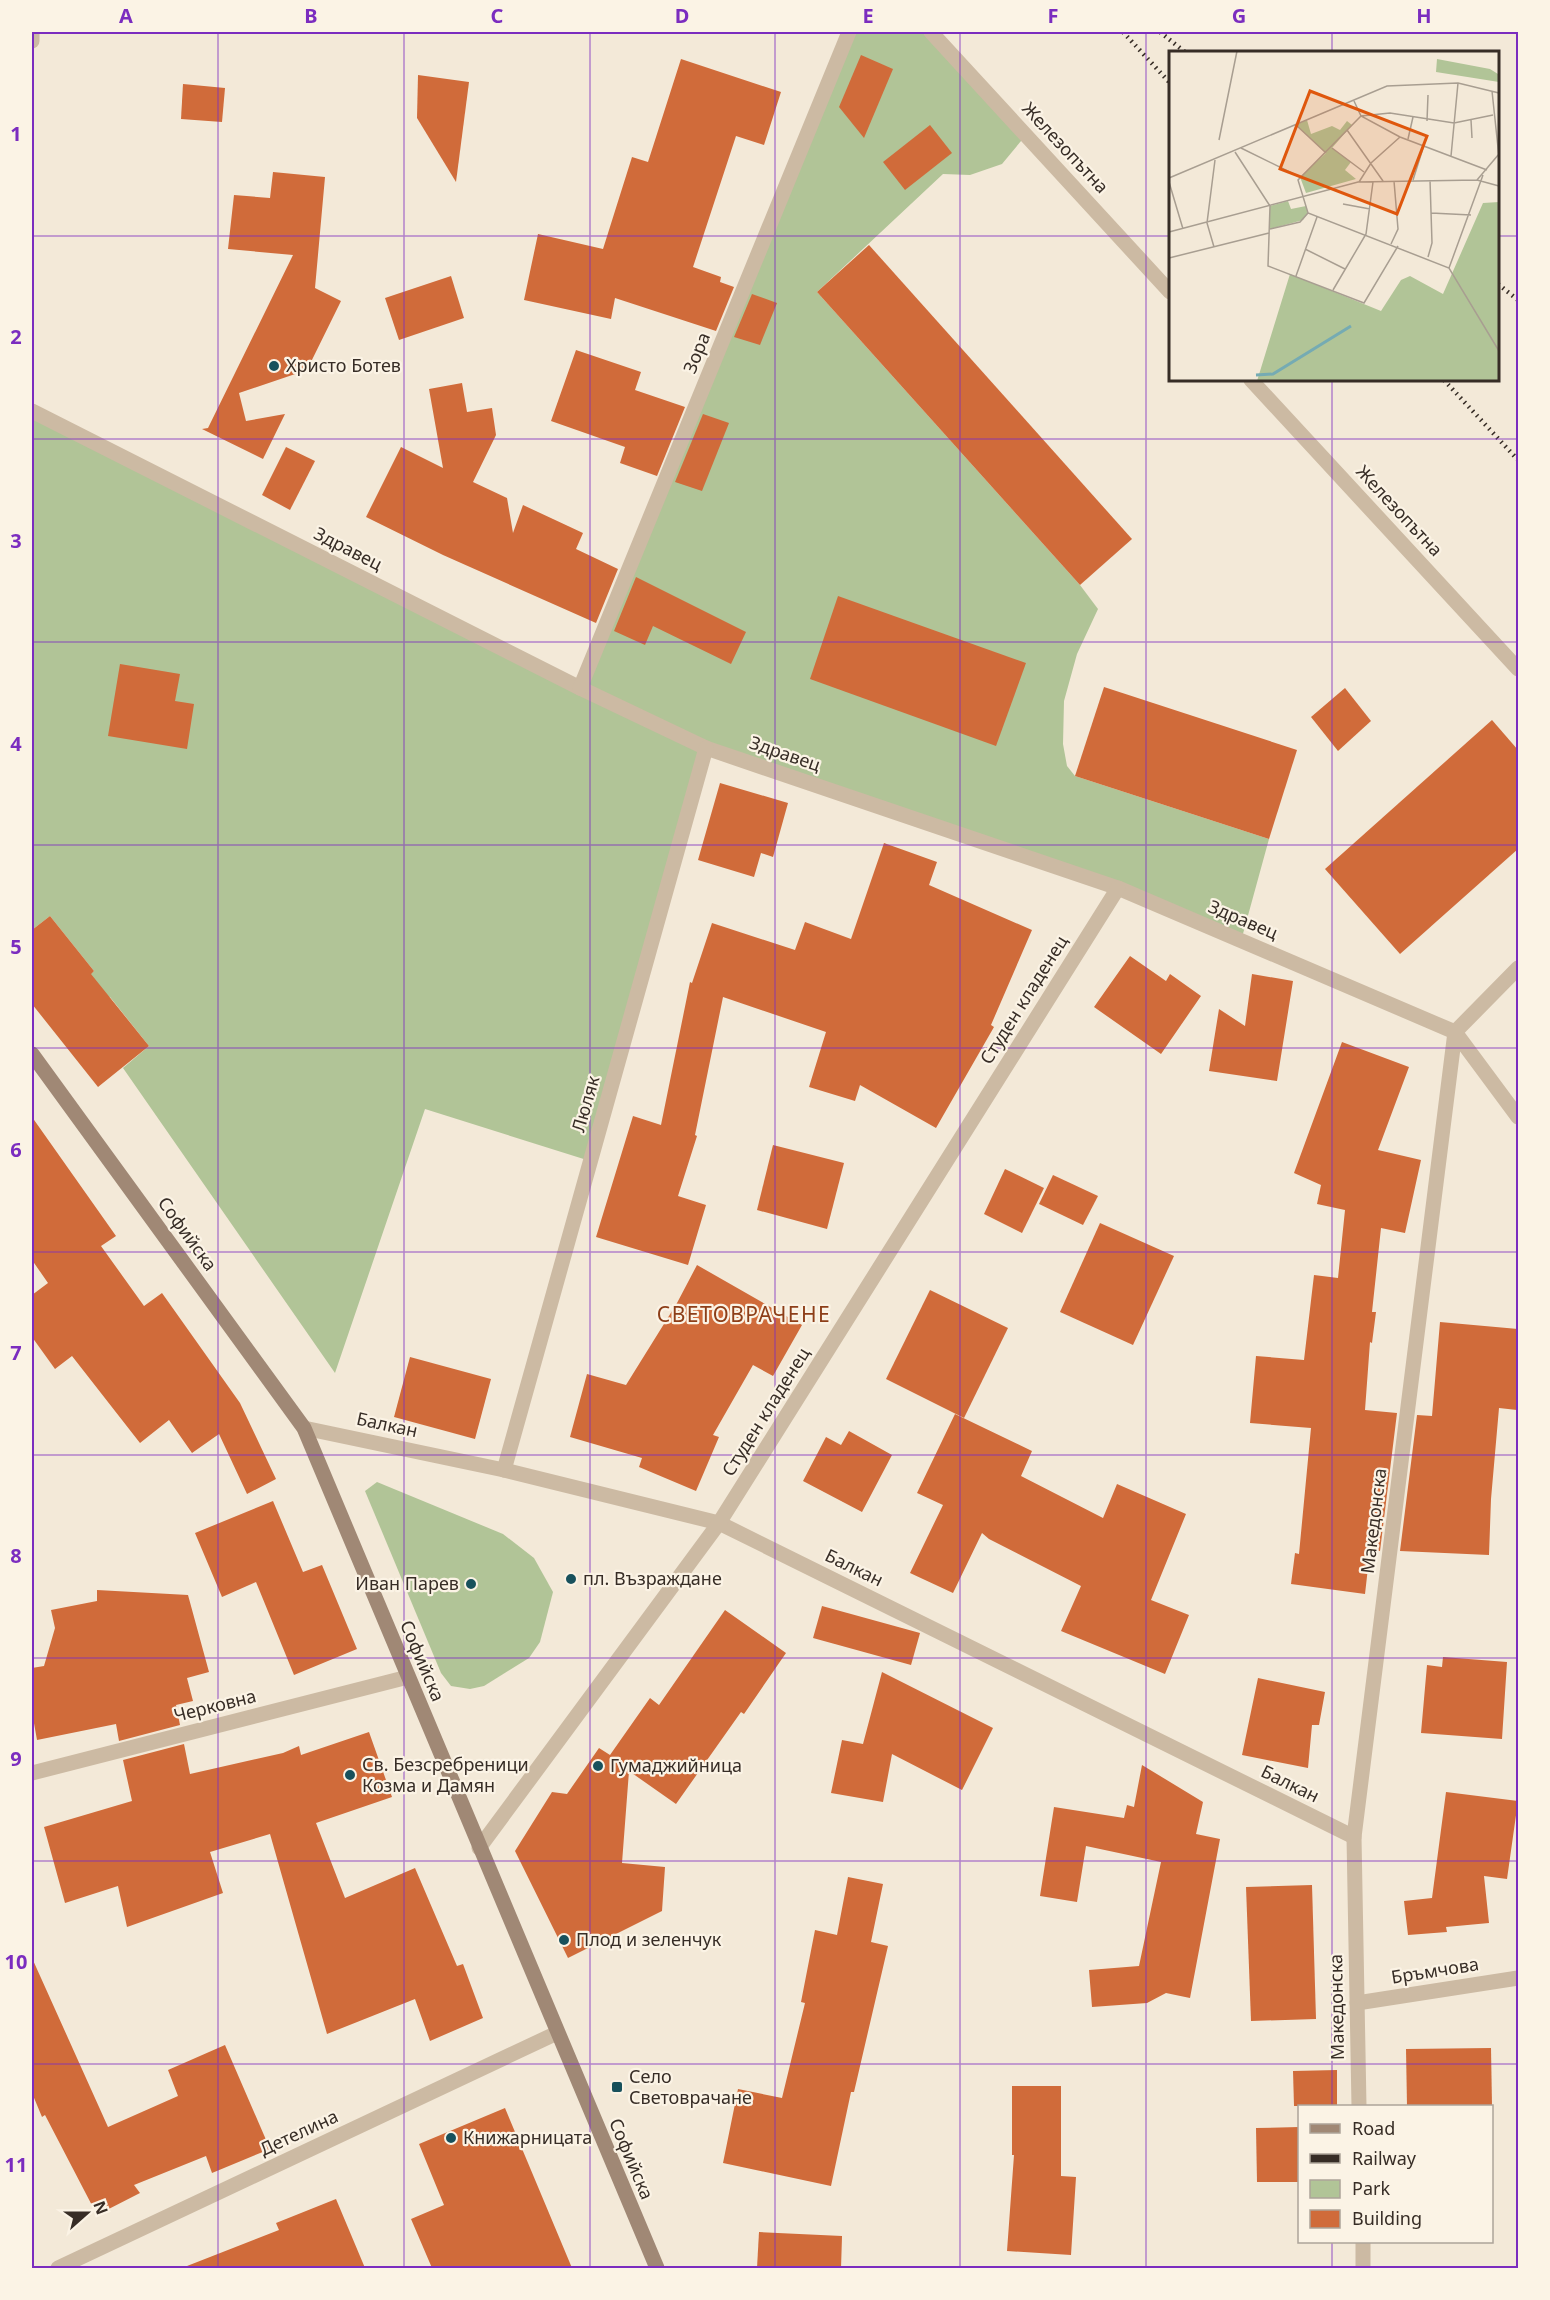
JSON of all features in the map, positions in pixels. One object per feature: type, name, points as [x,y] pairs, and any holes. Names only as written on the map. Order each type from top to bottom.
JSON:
[{"type":"street","points":[[32,32],[32,41]]},
{"type":"street","name":"Зора","points":[[580,688],[849,32]]},
{"type":"street","name":"Железопътна","points":[[931,32],[1169,291]]},
{"type":"street","name":"Железопътна","points":[[1252,381],[1518,669]]},
{"type":"street","name":"Здравец","points":[[32,411],[580,688],[706,748],[1118,888],[1455,1032]]},
{"type":"street","name":"Люляк","points":[[504,1470],[706,748]]},
{"type":"street","name":"Студен кладенец","points":[[479,1848],[719,1523],[1118,888]]},
{"type":"street","points":[[1518,968],[1455,1032],[1518,1117]]},
{"type":"street","name":"Македонска","points":[[1359,2105],[1354,1837],[1455,1032]]},
{"type":"street","name":"Софийска","points":[[32,1054],[304,1428],[657,2268]]},
{"type":"street","name":"Балкан","points":[[304,1428],[504,1470],[719,1523],[1354,1837]]},
{"type":"street","name":"Черковна","points":[[32,1773],[408,1677]]},
{"type":"street","name":"Бръмчова","points":[[1357,2003],[1518,1978]]},
{"type":"street","name":"Детелина","points":[[58,2268],[557,2033]]},
{"type":"street","points":[[1362,2243],[1363,2268]]},
{"type":"green space","points":[[849,32],[931,32],[1026,135],[1002,164],[970,175],[943,174],[817,292],[1080,585],[1098,609],[1077,654],[1064,701],[1063,744],[1067,766],[1075,776],[1269,839],[1241,941],[1118,888],[706,748],[590,1161],[425,1109],[335,1373],[123,1068],[149,1046],[110,997],[69,991],[94,971],[50,916],[32,930],[32,411],[580,688]]},
{"type":"green space","points":[[377,1482],[503,1534],[534,1558],[553,1592],[540,1642],[529,1658],[484,1686],[470,1689],[451,1686],[441,1673],[365,1491]]},
{"type":"building","points":[[861,55],[893,69],[864,138],[839,107]]},
{"type":"building","points":[[681,59],[781,92],[764,145],[736,136],[693,267],[721,277],[720,282],[734,287],[716,331],[615,298],[611,319],[524,300],[538,234],[603,249],[632,157],[648,162]]},
{"type":"building","points":[[418,75],[469,82],[456,182],[417,118]]},
{"type":"building","points":[[183,84],[225,88],[222,122],[181,119]]},
{"type":"building","points":[[930,125],[952,153],[905,190],[883,162]]},
{"type":"building","points":[[273,172],[325,177],[315,288],[341,301],[307,370],[239,393],[246,421],[285,414],[263,459],[202,429],[208,428],[293,255],[228,249],[234,195],[270,198]]},
{"type":"building","points":[[869,245],[1132,539],[1080,585],[817,292]]},
{"type":"building","points":[[451,276],[464,318],[399,340],[385,298]]},
{"type":"building","points":[[752,294],[777,303],[760,345],[734,337]]},
{"type":"building","points":[[576,350],[641,372],[635,390],[685,407],[657,476],[620,463],[625,447],[551,421]]},
{"type":"building","points":[[462,383],[467,412],[492,408],[496,435],[473,482],[507,498],[513,533],[523,505],[583,533],[576,549],[618,569],[596,623],[443,555],[366,517],[401,447],[443,468],[429,389]]},
{"type":"building","points":[[703,414],[729,423],[702,491],[675,482]]},
{"type":"building","points":[[286,447],[315,461],[290,510],[262,495]]},
{"type":"building","points":[[636,577],[746,632],[731,664],[653,626],[645,645],[614,631]]},
{"type":"building","points":[[838,596],[1026,663],[996,746],[810,679]]},
{"type":"building","points":[[120,664],[180,674],[175,701],[194,704],[187,749],[108,736]]},
{"type":"building","points":[[1104,687],[1297,750],[1269,839],[1075,776]]},
{"type":"building","points":[[1345,688],[1371,721],[1338,751],[1311,717]]},
{"type":"building","points":[[1492,720],[1518,750],[1518,849],[1400,954],[1325,869]]},
{"type":"building","points":[[720,783],[788,803],[773,857],[761,853],[754,877],[698,860]]},
{"type":"building","points":[[884,843],[937,862],[929,885],[1032,930],[991,1025],[994,1027],[936,1128],[860,1085],[855,1101],[809,1087],[826,1032],[723,997],[695,1135],[697,1136],[678,1196],[706,1205],[688,1265],[596,1237],[633,1116],[661,1125],[690,982],[692,983],[712,923],[795,950],[805,922],[851,939]]},
{"type":"building","points":[[50,916],[94,971],[91,974],[149,1046],[98,1087],[32,1004],[32,930]]},
{"type":"building","points":[[1130,956],[1166,981],[1170,974],[1201,996],[1161,1054],[1094,1007]]},
{"type":"building","points":[[1252,974],[1293,981],[1277,1081],[1209,1071],[1219,1009],[1245,1026]]},
{"type":"building","points":[[1342,1042],[1409,1067],[1378,1150],[1421,1160],[1405,1233],[1381,1228],[1372,1312],[1376,1312],[1372,1343],[1370,1342],[1365,1410],[1397,1413],[1380,1551],[1370,1550],[1365,1594],[1291,1584],[1295,1553],[1299,1554],[1311,1428],[1250,1423],[1256,1356],[1304,1360],[1314,1275],[1338,1278],[1345,1210],[1317,1204],[1321,1185],[1294,1173]]},
{"type":"building","points":[[32,1117],[116,1236],[101,1246],[144,1306],[162,1293],[240,1403],[276,1479],[247,1494],[219,1434],[192,1453],[169,1420],[140,1443],[72,1356],[55,1369],[32,1337],[32,1295],[48,1283],[32,1260]]},
{"type":"building","points":[[773,1145],[844,1163],[827,1229],[757,1210]]},
{"type":"building","points":[[1005,1169],[1044,1188],[1022,1233],[984,1214]]},
{"type":"building","points":[[1053,1175],[1098,1196],[1083,1225],[1039,1204]]},
{"type":"building","points":[[1100,1223],[1174,1256],[1133,1345],[1060,1312]]},
{"type":"building","points":[[697,1265],[802,1325],[773,1376],[753,1365],[713,1435],[719,1437],[696,1491],[639,1467],[642,1458],[570,1437],[587,1374],[626,1385],[677,1303]]},
{"type":"building","points":[[930,1290],[1008,1328],[964,1418],[886,1379]]},
{"type":"building","points":[[1440,1322],[1518,1329],[1517,1410],[1499,1408],[1491,1499],[1489,1555],[1400,1551],[1417,1415],[1432,1416]]},
{"type":"building","points":[[410,1357],[491,1379],[475,1439],[394,1417]]},
{"type":"building","points":[[955,1414],[1032,1451],[1021,1476],[1103,1518],[1117,1484],[1186,1514],[1151,1600],[1189,1615],[1165,1674],[1061,1631],[1081,1586],[989,1539],[982,1533],[953,1593],[910,1573],[943,1505],[917,1493]]},
{"type":"building","points":[[849,1431],[892,1455],[862,1512],[803,1481],[826,1437],[841,1445]]},
{"type":"building","points":[[273,1501],[303,1572],[322,1565],[357,1649],[294,1675],[256,1582],[222,1597],[195,1533]]},
{"type":"building","points":[[97,1590],[188,1595],[209,1672],[187,1678],[193,1701],[176,1705],[180,1725],[119,1741],[116,1724],[37,1740],[32,1712],[32,1668],[44,1666],[55,1628],[51,1610],[97,1601]]},
{"type":"building","points":[[822,1606],[920,1633],[911,1665],[813,1638]]},
{"type":"building","points":[[725,1610],[786,1653],[744,1714],[741,1712],[676,1804],[629,1771],[622,1863],[665,1867],[662,1911],[568,1958],[515,1851],[552,1792],[567,1794],[599,1748],[610,1755],[650,1698],[659,1705]]},
{"type":"building","points":[[1443,1657],[1507,1662],[1502,1739],[1421,1733],[1427,1665],[1442,1667]]},
{"type":"building","points":[[882,1672],[993,1728],[962,1790],[892,1754],[883,1802],[831,1793],[842,1740],[863,1744]]},
{"type":"building","points":[[1258,1678],[1325,1692],[1319,1725],[1312,1725],[1308,1768],[1242,1755]]},
{"type":"building","points":[[369,1732],[392,1797],[316,1823],[345,1898],[415,1868],[457,1966],[463,1964],[483,2018],[430,2041],[415,1999],[327,2034],[270,1834],[210,1852],[223,1893],[127,1927],[118,1886],[65,1903],[44,1827],[132,1801],[123,1760],[184,1744],[190,1774],[283,1753],[299,1746],[301,1755]]},
{"type":"building","points":[[1142,1765],[1203,1802],[1196,1834],[1220,1839],[1190,1998],[1166,1993],[1147,2003],[1092,2007],[1089,1970],[1139,1966],[1161,1862],[1086,1846],[1077,1902],[1040,1896],[1054,1807],[1124,1818],[1127,1805],[1134,1807]]},
{"type":"building","points":[[1446,1792],[1518,1801],[1507,1879],[1484,1876],[1489,1923],[1446,1927],[1447,1932],[1408,1935],[1404,1901],[1432,1898]]},
{"type":"building","points":[[848,1877],[883,1884],[871,1942],[888,1946],[854,2092],[851,2092],[831,2186],[723,2163],[738,2089],[782,2098],[805,2003],[801,2002],[815,1930],[837,1935]]},
{"type":"building","points":[[1312,1885],[1316,2019],[1251,2021],[1246,1887]]},
{"type":"building","points":[[32,1958],[108,2127],[178,2096],[168,2070],[225,2045],[270,2149],[212,2173],[206,2156],[134,2185],[140,2193],[97,2215],[45,2115],[42,2117],[32,2093]]},
{"type":"building","points":[[1491,2048],[1492,2105],[1407,2105],[1406,2049]]},
{"type":"building","points":[[1337,2070],[1337,2105],[1294,2106],[1293,2071]]},
{"type":"building","points":[[1012,2086],[1061,2086],[1061,2176],[1076,2177],[1071,2255],[1007,2251],[1014,2155],[1012,2155]]},
{"type":"building","points":[[505,2108],[572,2268],[432,2268],[411,2219],[444,2205],[419,2144]]},
{"type":"building","points":[[1298,2127],[1298,2182],[1257,2182],[1256,2128]]},
{"type":"building","points":[[336,2199],[365,2268],[187,2268],[187,2266],[279,2230],[276,2223]]},
{"type":"building","points":[[759,2232],[842,2236],[841,2268],[757,2268]]},
{"type":"railway","points":[[1123,32],[1169,82]]},
{"type":"railway","points":[[1160,32],[1184,51]]},
{"type":"railway","points":[[1499,285],[1518,300]]},
{"type":"railway","points":[[1445,381],[1518,460]]},
{"type":"place","name":"Христо Ботев","points":[[274,366]]},
{"type":"place","name":"пл. Възраждане","points":[[571,1579]]},
{"type":"place","name":"Иван Парев","points":[[471,1584]]},
{"type":"place","name":"Гумаджийница","points":[[598,1766]]},
{"type":"place","name":"Св. Безсребреници Козма и Дамян","points":[[350,1775]]},
{"type":"place","name":"Плод и зеленчук","points":[[564,1940]]},
{"type":"place","name":"Село Световрачане","points":[[617,2087]]},
{"type":"place","name":"Книжарницата","points":[[451,2138]]},
{"type":"district","name":"СВЕТОВРАЧЕНЕ","points":[[744,1315]]}]
